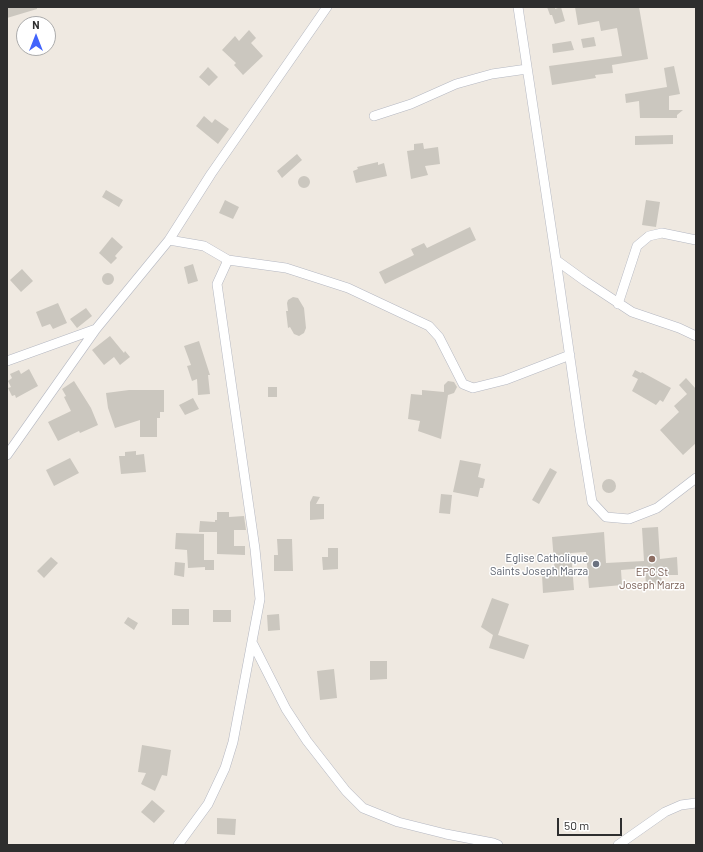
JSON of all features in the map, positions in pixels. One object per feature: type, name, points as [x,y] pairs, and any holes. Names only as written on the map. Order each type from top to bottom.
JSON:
[{"type":"street","points":[[7,455],[96,328],[169,240],[211,174],[327,7]]},
{"type":"street","points":[[518,7],[592,502],[606,517],[628,519],[657,508],[696,478]]},
{"type":"street","points":[[374,116],[411,104],[456,84],[492,74],[527,69]]},
{"type":"street","points":[[618,304],[637,246],[649,236],[662,233],[696,240]]},
{"type":"street","points":[[169,240],[204,246],[228,260],[286,268],[348,288],[429,326],[439,337],[463,384],[473,388],[505,380],[570,354]]},
{"type":"street","points":[[178,845],[208,804],[225,768],[233,742],[253,644],[260,599],[258,572],[217,284],[228,260]]},
{"type":"street","points":[[556,260],[618,304],[632,312],[696,336]]},
{"type":"street","points":[[7,361],[96,328]]},
{"type":"street","points":[[253,644],[286,709],[307,741],[346,791],[364,808],[398,822],[498,845]]},
{"type":"street","points":[[618,845],[665,812],[681,805],[696,803]]},
{"type":"building","points":[[7,7],[37,7],[37,9],[7,18]]},
{"type":"building","points":[[547,7],[555,7],[555,9],[561,7],[565,21],[555,24]]},
{"type":"building","points":[[575,7],[639,7],[648,59],[612,65],[613,73],[595,75],[596,78],[552,85],[549,66],[622,56],[617,28],[601,31],[599,21],[578,25]]},
{"type":"building","points":[[249,30],[256,38],[251,43],[263,56],[243,75],[234,65],[236,63],[222,50],[235,36],[239,41]]},
{"type":"building","points":[[594,37],[596,46],[583,48],[581,39]]},
{"type":"building","points":[[571,41],[574,50],[553,53],[552,44]]},
{"type":"building","points":[[674,66],[680,94],[669,96],[669,110],[683,110],[677,115],[677,118],[640,118],[639,101],[626,103],[625,94],[667,87],[664,68]]},
{"type":"building","points":[[208,67],[218,77],[209,86],[199,77]]},
{"type":"building","points":[[204,116],[212,123],[215,119],[229,129],[218,144],[196,126]]},
{"type":"building","points":[[673,135],[673,144],[635,145],[635,136]]},
{"type":"building","points":[[423,143],[424,149],[438,147],[440,164],[425,166],[428,175],[411,179],[407,151],[414,150],[414,144]]},
{"type":"building","points":[[297,154],[302,160],[282,178],[277,171]]},
{"type":"building","points":[[378,162],[378,165],[384,163],[387,176],[356,183],[353,171],[358,169],[357,167]]},
{"type":"building","points":[[302,176],[306,176],[310,182],[306,188],[302,188],[298,184],[298,180]]},
{"type":"building","points":[[106,190],[123,200],[119,207],[102,197]]},
{"type":"building","points":[[225,200],[239,207],[233,219],[219,213]]},
{"type":"building","points":[[646,200],[660,202],[656,227],[642,225]]},
{"type":"building","points":[[470,227],[476,240],[385,284],[379,272],[414,255],[411,249],[424,243],[427,248]]},
{"type":"building","points":[[112,237],[123,247],[115,256],[117,258],[111,264],[99,253]]},
{"type":"building","points":[[193,264],[198,281],[188,284],[184,267]]},
{"type":"building","points":[[22,269],[33,281],[21,292],[10,280]]},
{"type":"building","points":[[106,273],[110,273],[114,279],[110,285],[106,285],[102,281],[102,277]]},
{"type":"building","points":[[293,297],[298,298],[304,308],[306,328],[304,333],[299,336],[294,334],[290,327],[288,328],[286,311],[288,311],[287,303],[288,300]]},
{"type":"building","points":[[58,303],[67,323],[53,329],[50,324],[42,327],[36,312]]},
{"type":"building","points":[[86,308],[92,316],[77,328],[70,319]]},
{"type":"building","points":[[110,336],[124,353],[125,351],[130,357],[120,365],[114,357],[104,365],[92,350]]},
{"type":"building","points":[[199,341],[210,375],[208,375],[210,394],[198,395],[197,379],[192,381],[187,366],[191,365],[184,346]]},
{"type":"building","points":[[29,369],[38,386],[16,398],[15,395],[12,396],[8,388],[11,387],[8,381],[12,378],[10,374],[19,370],[21,374]]},
{"type":"building","points":[[635,370],[641,373],[642,372],[671,388],[663,402],[660,400],[656,405],[632,391],[638,379],[632,376]]},
{"type":"building","points":[[686,378],[696,389],[696,443],[683,455],[660,430],[679,412],[674,406],[687,394],[679,385]]},
{"type":"building","points":[[74,381],[91,408],[98,425],[80,433],[79,431],[58,441],[48,422],[71,411],[62,389]]},
{"type":"building","points":[[448,381],[454,382],[457,387],[454,393],[448,395],[441,439],[418,431],[420,421],[408,419],[411,394],[422,395],[422,390],[444,392],[444,385]]},
{"type":"building","points":[[268,387],[277,387],[277,397],[268,397]]},
{"type":"building","points":[[129,390],[164,390],[164,412],[160,412],[160,418],[157,418],[157,437],[140,437],[140,420],[115,428],[108,408],[106,393]]},
{"type":"building","points":[[193,398],[199,409],[185,415],[179,405]]},
{"type":"building","points":[[136,451],[136,455],[144,454],[146,472],[121,474],[119,456],[125,456],[125,452]]},
{"type":"building","points":[[70,458],[79,473],[54,486],[46,470]]},
{"type":"building","points":[[460,460],[481,464],[478,477],[485,479],[483,488],[480,488],[478,497],[453,492]]},
{"type":"building","points":[[550,468],[557,472],[539,504],[532,500]]},
{"type":"building","points":[[606,479],[612,479],[616,483],[616,489],[612,493],[606,493],[602,489],[602,483]]},
{"type":"building","points":[[441,494],[452,495],[450,514],[439,513]]},
{"type":"building","points":[[313,496],[320,497],[316,504],[324,504],[324,519],[310,520],[310,502]]},
{"type":"building","points":[[217,512],[229,512],[229,517],[244,516],[246,530],[234,530],[234,546],[245,546],[245,555],[217,554],[217,532],[199,532],[200,521],[215,522],[215,520],[217,520]]},
{"type":"building","name":"Eglise Catholique Saints Joseph Marza","points":[[658,527],[660,559],[677,557],[678,575],[661,575],[662,584],[646,585],[645,568],[621,570],[622,585],[589,588],[586,552],[571,553],[574,590],[543,593],[542,575],[555,574],[552,537],[604,532],[606,563],[644,561],[642,528]]},
{"type":"building","points":[[176,533],[204,534],[204,560],[214,560],[214,570],[205,570],[205,567],[188,568],[187,550],[175,549]]},
{"type":"building","points":[[277,539],[292,539],[293,571],[274,571],[274,555],[278,555]]},
{"type":"building","points":[[328,548],[338,548],[338,569],[323,570],[322,557],[328,557]]},
{"type":"building","points":[[51,557],[58,563],[44,578],[37,571]]},
{"type":"building","points":[[175,562],[185,563],[184,577],[174,575]]},
{"type":"building","points":[[492,598],[509,604],[498,635],[529,645],[524,659],[489,648],[493,635],[481,627]]},
{"type":"building","points":[[172,609],[189,609],[189,625],[172,625]]},
{"type":"building","points":[[213,610],[231,610],[231,622],[213,622]]},
{"type":"building","points":[[279,614],[280,630],[268,631],[267,615]]},
{"type":"building","points":[[128,617],[138,623],[134,630],[124,623]]},
{"type":"building","points":[[370,661],[387,661],[387,679],[370,680]]},
{"type":"building","points":[[334,669],[337,698],[320,700],[317,671]]},
{"type":"building","points":[[142,745],[171,750],[167,776],[162,775],[155,791],[141,784],[146,773],[138,772]]},
{"type":"building","points":[[152,800],[165,811],[154,823],[141,812]]},
{"type":"building","points":[[217,818],[236,819],[235,835],[217,834]]},
{"type":"place","name":"EPC St Joseph Marza","points":[[652,559]]},
{"type":"place","name":"Eglise Catholique Saints Joseph Marza","points":[[596,564]]}]
